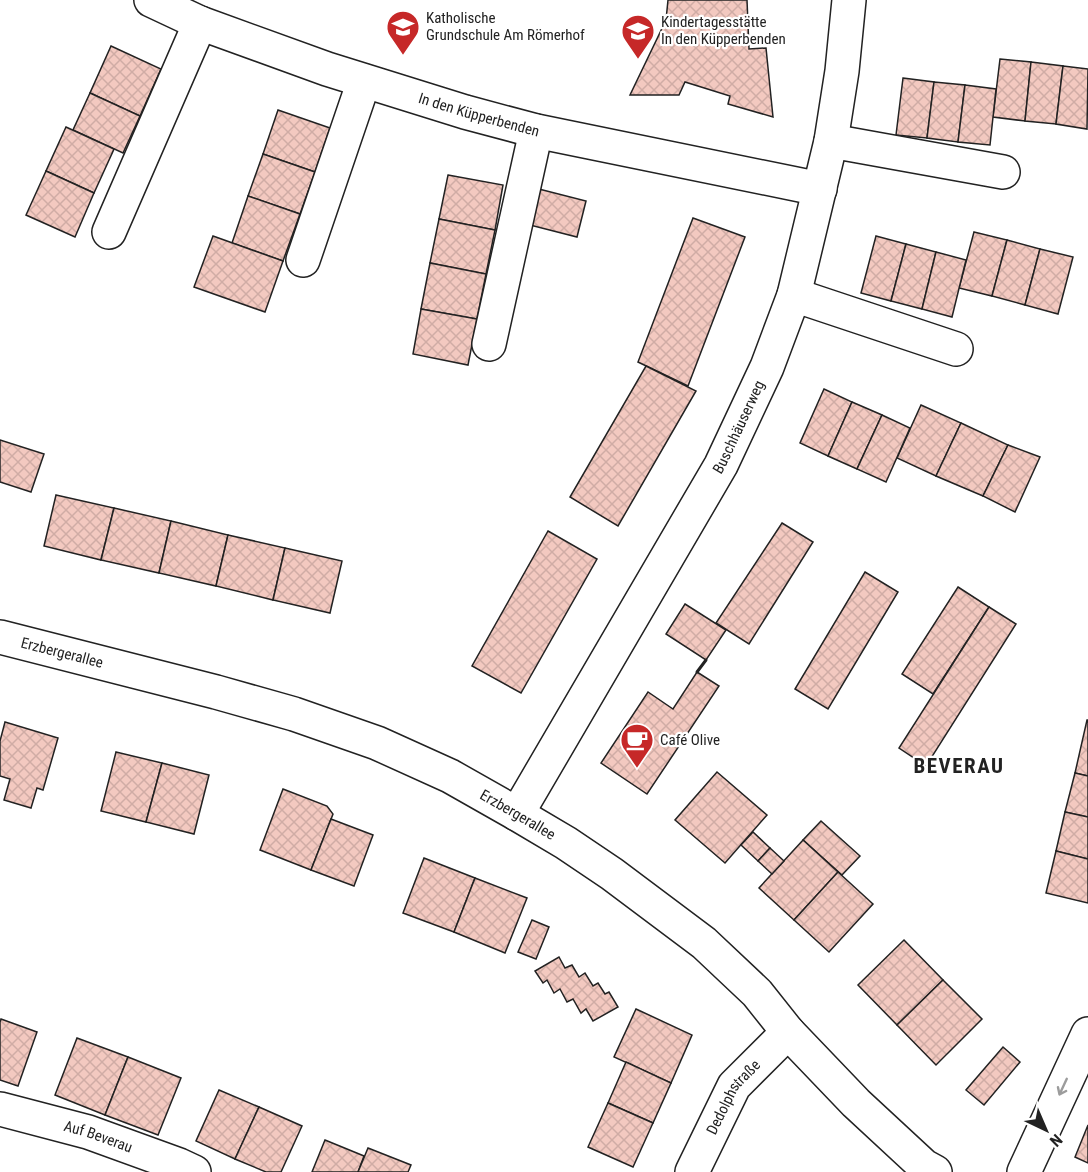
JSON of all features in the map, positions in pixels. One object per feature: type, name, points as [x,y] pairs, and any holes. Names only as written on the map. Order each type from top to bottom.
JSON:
[{"type":"street","name":"In den Küpperbenden","points":[[151,0],[200,23],[364,81],[465,112],[536,131],[820,189]]},
{"type":"street","name":"Buschhäuserweg","points":[[517,814],[722,465],[767,367],[794,295],[831,141],[842,71],[849,0]]},
{"type":"street","points":[[109,232],[200,23]]},
{"type":"street","points":[[303,260],[364,81]]},
{"type":"street","points":[[489,344],[536,131]]},
{"type":"street","points":[[831,141],[1003,172]]},
{"type":"street","points":[[794,295],[956,349]]},
{"type":"street","name":"Erzbergerallee","points":[[0,637],[294,714],[377,743],[450,776],[517,814],[612,874],[704,943],[757,993],[788,1032],[856,1103],[924,1166],[935,1172]]},
{"type":"street","name":"Dedolphstraße","points":[[692,1172],[734,1086],[788,1032]]},
{"type":"street","points":[[1024,1172],[1088,1034]]},
{"type":"street","name":"Auf Beverau","points":[[0,1109],[88,1132],[194,1172]]},
{"type":"building","points":[[668,0],[747,0],[749,49],[766,48],[773,117],[728,104],[730,96],[685,82],[679,95],[630,95],[666,20]]},
{"type":"building","points":[[111,46],[161,69],[140,116],[90,93]]},
{"type":"building","points":[[1000,59],[1031,62],[1025,121],[993,117]]},
{"type":"building","points":[[1031,62],[1063,66],[1056,124],[1025,121]]},
{"type":"building","points":[[1063,66],[1088,69],[1087,129],[1056,124]]},
{"type":"building","points":[[903,78],[934,82],[927,138],[896,135]]},
{"type":"building","points":[[934,82],[965,85],[958,142],[927,138]]},
{"type":"building","points":[[965,85],[996,89],[990,145],[958,142]]},
{"type":"building","points":[[90,93],[140,116],[123,153],[73,130]]},
{"type":"building","points":[[278,110],[330,128],[315,172],[263,154]]},
{"type":"building","points":[[66,127],[114,149],[94,193],[46,171]]},
{"type":"building","points":[[263,154],[315,172],[300,214],[248,196]]},
{"type":"building","points":[[46,171],[94,193],[75,237],[26,215]]},
{"type":"building","points":[[448,175],[503,185],[495,230],[439,219]]},
{"type":"building","points":[[535,188],[586,201],[577,237],[526,224]]},
{"type":"building","points":[[248,196],[300,214],[283,261],[232,243]]},
{"type":"building","points":[[693,218],[745,237],[688,386],[638,362]]},
{"type":"building","points":[[439,219],[495,230],[486,274],[430,263]]},
{"type":"building","points":[[974,232],[1007,240],[992,296],[959,288]]},
{"type":"building","points":[[213,236],[283,261],[265,312],[194,287]]},
{"type":"building","points":[[876,236],[906,244],[891,301],[861,293]]},
{"type":"building","points":[[1007,240],[1040,249],[1025,305],[992,296]]},
{"type":"building","points":[[906,244],[936,252],[922,309],[891,301]]},
{"type":"building","points":[[1040,249],[1073,257],[1058,314],[1025,305]]},
{"type":"building","points":[[936,252],[966,260],[952,317],[922,309]]},
{"type":"building","points":[[430,263],[486,274],[477,319],[421,309]]},
{"type":"building","points":[[421,309],[477,319],[468,365],[413,354]]},
{"type":"building","points":[[646,366],[696,391],[618,526],[570,497]]},
{"type":"building","points":[[824,389],[852,402],[828,456],[800,443]]},
{"type":"building","points":[[852,402],[882,415],[857,469],[828,456]]},
{"type":"building","points":[[921,405],[961,423],[936,476],[897,458]]},
{"type":"building","points":[[882,415],[910,428],[886,482],[857,469]]},
{"type":"building","points":[[961,423],[1008,445],[983,496],[936,476]]},
{"type":"building","points":[[0,440],[44,454],[31,492],[0,482]]},
{"type":"building","points":[[1008,445],[1040,457],[1015,512],[983,496]]},
{"type":"building","points":[[56,495],[114,508],[101,560],[44,546]]},
{"type":"building","points":[[114,508],[171,521],[159,573],[101,560]]},
{"type":"building","points":[[171,521],[228,535],[216,586],[159,573]]},
{"type":"building","points":[[782,523],[813,542],[749,644],[716,623]]},
{"type":"building","points":[[548,531],[597,559],[521,693],[472,666]]},
{"type":"building","points":[[228,535],[285,548],[273,600],[216,586]]},
{"type":"building","points":[[285,548],[342,561],[330,613],[273,600]]},
{"type":"building","points":[[865,572],[898,592],[828,709],[795,689]]},
{"type":"building","points":[[958,587],[989,607],[933,694],[902,674]]},
{"type":"building","points":[[685,604],[726,630],[706,660],[666,634]]},
{"type":"building","points":[[989,607],[1016,624],[926,766],[899,748]]},
{"type":"building","points":[[697,672],[719,686],[647,794],[601,763],[648,692],[673,709]]},
{"type":"building","points":[[1088,720],[1088,776],[1075,773]]},
{"type":"building","points":[[5,722],[58,738],[43,790],[37,788],[31,808],[4,800],[10,779],[0,776],[0,741]]},
{"type":"building","points":[[116,752],[162,763],[146,822],[101,811]]},
{"type":"building","points":[[162,763],[209,775],[194,834],[146,822]]},
{"type":"building","points":[[717,772],[767,815],[725,863],[675,820]]},
{"type":"building","points":[[1075,773],[1088,776],[1088,817],[1065,812]]},
{"type":"building","points":[[283,789],[327,806],[333,814],[311,870],[260,850]]},
{"type":"building","points":[[1065,812],[1088,817],[1088,859],[1056,851]]},
{"type":"building","points":[[331,819],[373,835],[354,886],[311,870]]},
{"type":"building","points":[[821,821],[860,856],[842,875],[803,840]]},
{"type":"building","points":[[753,832],[770,848],[758,861],[741,845]]},
{"type":"building","points":[[803,840],[838,872],[794,920],[759,888]]},
{"type":"building","points":[[770,848],[784,861],[772,874],[758,861]]},
{"type":"building","points":[[1056,851],[1088,859],[1088,903],[1046,893]]},
{"type":"building","points":[[424,858],[475,878],[454,932],[403,913]]},
{"type":"building","points":[[838,872],[873,904],[829,952],[794,920]]},
{"type":"building","points":[[475,878],[527,898],[505,953],[454,932]]},
{"type":"building","points":[[532,920],[549,927],[536,959],[518,952]]},
{"type":"building","points":[[904,940],[943,980],[897,1025],[858,985]]},
{"type":"building","points":[[559,957],[565,968],[572,965],[579,977],[585,973],[593,986],[598,983],[605,994],[609,992],[618,1007],[593,1021],[586,1009],[581,1013],[573,999],[567,1002],[560,989],[554,993],[547,980],[543,983],[535,971]]},
{"type":"building","points":[[943,980],[982,1019],[936,1065],[897,1025]]},
{"type":"building","points":[[636,1009],[692,1035],[671,1083],[614,1057]]},
{"type":"building","points":[[1,1019],[37,1032],[18,1086],[0,1080]]},
{"type":"building","points":[[77,1038],[128,1057],[105,1115],[55,1095]]},
{"type":"building","points":[[1003,1047],[1020,1062],[984,1105],[966,1090]]},
{"type":"building","points":[[128,1057],[181,1078],[158,1135],[105,1115]]},
{"type":"building","points":[[626,1062],[671,1083],[653,1123],[608,1103]]},
{"type":"building","points":[[219,1090],[259,1107],[235,1159],[196,1141]]},
{"type":"building","points":[[608,1103],[653,1123],[633,1167],[588,1147]]},
{"type":"building","points":[[259,1107],[302,1126],[281,1172],[266,1172],[235,1159]]},
{"type":"building","points":[[1088,1125],[1088,1163],[1075,1157]]},
{"type":"building","points":[[325,1140],[364,1156],[358,1172],[312,1172]]},
{"type":"building","points":[[368,1148],[411,1165],[408,1172],[358,1172]]},
{"type":"wall","points":[[697,672],[706,660]]},
{"type":"place","name":"Katholische Grundschule Am Römerhof","points":[[403,56]]},
{"type":"place","name":"Kindertagesstätte In den Küpperbenden","points":[[638,60]]},
{"type":"place","name":"Café Olive","points":[[637,769]]},
{"type":"district","name":"BEVERAU","points":[[959,766]]}]
